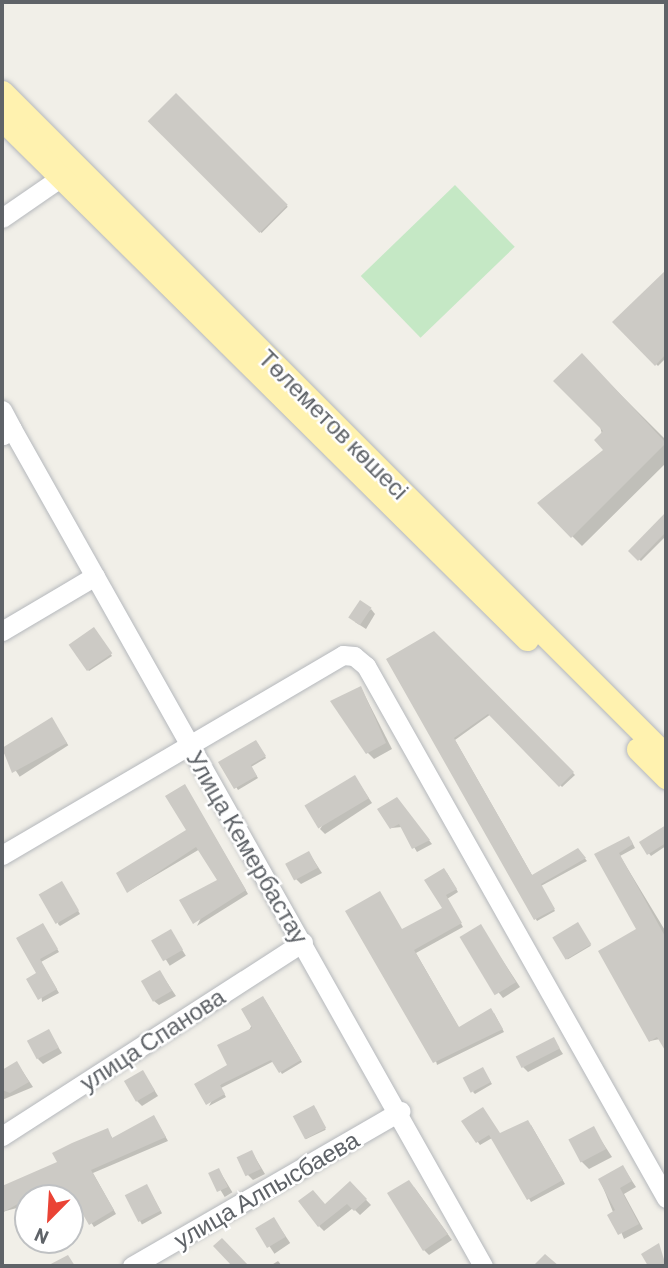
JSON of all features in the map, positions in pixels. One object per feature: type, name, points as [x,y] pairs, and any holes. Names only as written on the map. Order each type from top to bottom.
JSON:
[{"type":"main road","name":"Төлеметов көшесі","points":[[2,92],[69,173],[666,777]]},
{"type":"main road","name":"Төлеметов көшесі","points":[[2,119],[69,173],[666,756]]},
{"type":"street","points":[[2,218],[69,173]]},
{"type":"street","name":"Улица Кемербастау","points":[[2,410],[7,432],[95,576],[188,744],[400,1111],[484,1266]]},
{"type":"street","points":[[2,631],[95,576]]},
{"type":"street","points":[[2,855],[343,655],[366,666],[666,1198]]},
{"type":"street","name":"улица Спанова","points":[[2,1136],[303,942]]},
{"type":"street","name":"улица Алпысбаева","points":[[132,1266],[400,1111]]},
{"type":"green space","points":[[455,185],[515,247],[421,338],[361,276]]},
{"type":"building","points":[[176,93],[288,205],[259,233],[148,121]]},
{"type":"building","points":[[666,270],[666,354],[655,366],[612,322]]},
{"type":"building","points":[[582,353],[666,443],[571,538],[537,503],[603,450],[594,440],[603,431],[553,381]]},
{"type":"building","points":[[666,512],[666,532],[638,561],[628,551]]},
{"type":"building","points":[[360,600],[372,608],[360,625],[348,617]]},
{"type":"building","points":[[94,627],[112,653],[87,671],[69,645]]},
{"type":"building","points":[[434,631],[574,772],[559,787],[488,714],[454,738],[532,875],[578,848],[586,858],[541,884],[555,909],[534,920],[386,659]]},
{"type":"building","points":[[361,686],[386,743],[366,754],[330,701]]},
{"type":"building","points":[[52,717],[67,743],[12,773],[2,748]]},
{"type":"building","points":[[256,740],[266,756],[251,765],[257,776],[234,789],[218,762]]},
{"type":"building","points":[[355,775],[369,798],[318,829],[304,805]]},
{"type":"building","points":[[185,784],[246,890],[193,924],[179,900],[217,880],[196,847],[127,893],[116,873],[186,830],[165,796]]},
{"type":"building","points":[[397,797],[430,840],[412,849],[399,824],[390,829],[377,809]]},
{"type":"building","points":[[666,825],[666,843],[647,855],[639,842]]},
{"type":"building","points":[[629,836],[633,844],[619,853],[666,938],[666,1052],[657,1037],[649,1042],[598,951],[636,929],[594,854]]},
{"type":"building","points":[[309,851],[318,868],[294,880],[285,864]]},
{"type":"building","points":[[444,868],[457,889],[446,895],[462,923],[414,950],[459,1027],[491,1008],[503,1029],[433,1063],[345,911],[380,891],[402,929],[442,908],[424,880]]},
{"type":"building","points":[[62,881],[79,910],[56,924],[39,894]]},
{"type":"building","points":[[578,922],[591,944],[566,960],[552,937]]},
{"type":"building","points":[[43,923],[58,949],[40,959],[57,989],[38,1000],[26,979],[36,973],[16,938]]},
{"type":"building","points":[[481,924],[516,982],[495,995],[460,937]]},
{"type":"building","points":[[171,929],[183,950],[163,961],[151,940]]},
{"type":"building","points":[[160,970],[172,991],[153,1002],[141,981]]},
{"type":"building","points":[[263,996],[301,1060],[279,1073],[271,1060],[220,1085],[225,1094],[206,1105],[194,1084],[227,1065],[217,1045],[252,1028],[241,1009]]},
{"type":"building","points":[[49,1029],[59,1048],[37,1059],[27,1041]]},
{"type":"building","points":[[554,1037],[560,1049],[522,1068],[516,1057]]},
{"type":"building","points":[[17,1061],[29,1082],[10,1093],[2,1090],[2,1070]]},
{"type":"building","points":[[483,1067],[491,1082],[471,1093],[463,1078]]},
{"type":"building","points":[[143,1070],[155,1091],[136,1102],[124,1081]]},
{"type":"building","points":[[314,1105],[326,1128],[305,1139],[293,1116]]},
{"type":"building","points":[[483,1107],[500,1133],[528,1120],[563,1180],[527,1200],[489,1135],[476,1143],[461,1121]]},
{"type":"building","points":[[154,1115],[166,1137],[91,1170],[114,1210],[89,1225],[84,1216],[84,1184],[14,1184],[14,1206],[2,1213],[2,1186],[57,1162],[52,1153],[72,1143],[108,1128],[112,1138]]},
{"type":"building","points":[[594,1126],[606,1149],[581,1163],[568,1140]]},
{"type":"building","points":[[252,1150],[261,1169],[245,1176],[237,1157]]},
{"type":"building","points":[[623,1165],[632,1181],[620,1188],[639,1224],[618,1235],[607,1215],[615,1210],[598,1179]]},
{"type":"building","points":[[219,1168],[228,1187],[217,1192],[208,1173]]},
{"type":"building","points":[[409,1180],[448,1234],[423,1251],[387,1193]]},
{"type":"building","points":[[350,1181],[367,1199],[354,1211],[347,1204],[318,1227],[298,1201],[313,1190],[325,1204]]},
{"type":"building","points":[[147,1184],[161,1211],[138,1222],[125,1195]]},
{"type":"building","points":[[274,1217],[286,1237],[267,1248],[255,1228]]},
{"type":"building","points":[[222,1238],[249,1266],[232,1266],[213,1246]]},
{"type":"building","points":[[659,1243],[666,1266],[648,1266],[641,1254]]},
{"type":"building","points":[[545,1254],[559,1266],[533,1266]]},
{"type":"building","points":[[68,1255],[75,1266],[47,1266]]}]
